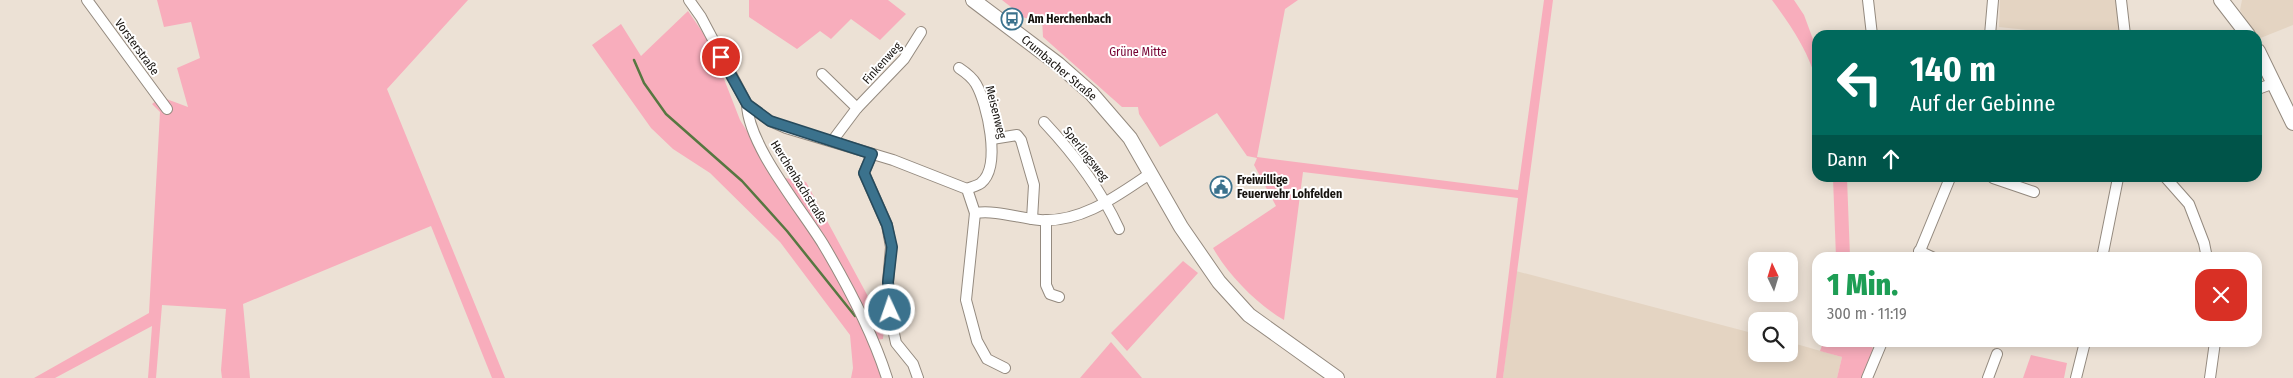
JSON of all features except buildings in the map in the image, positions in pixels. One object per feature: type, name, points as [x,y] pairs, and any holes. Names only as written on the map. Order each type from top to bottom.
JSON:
[{"type":"main road","name":"Crumbacher Straße","points":[[972,0],[1058,64],[1092,94],[1130,138],[1195,251],[1219,282],[1249,315],[1337,378]]},
{"type":"main road","points":[[2228,2],[2245,30]]},
{"type":"main road","points":[[2262,59],[2293,123]]},
{"type":"street","name":"Vorsterstraße","points":[[86,0],[167,110]]},
{"type":"street","name":"Herchenbachstraße","points":[[689,0],[701,17],[747,104],[748,118],[768,160],[823,244],[871,332],[887,378]]},
{"type":"street","points":[[1868,0],[1871,30]]},
{"type":"street","points":[[1990,30],[1993,0]]},
{"type":"street","points":[[2121,0],[2124,30]]},
{"type":"street","name":"Finkenweg","points":[[833,140],[857,108],[904,59],[921,32]]},
{"type":"street","name":"Meisenweg","points":[[959,68],[975,81],[992,139],[991,156],[982,182],[967,189]]},
{"type":"street","points":[[822,74],[857,108]]},
{"type":"street","points":[[2262,88],[2274,83]]},
{"type":"street","points":[[747,104],[778,125],[833,140],[967,189],[975,213],[966,300],[977,341],[987,359],[1005,368]]},
{"type":"street","name":"Sperlingsweg","points":[[1044,122],[1066,145],[1106,202],[1119,229]]},
{"type":"street","points":[[992,139],[1017,135],[1021,140],[1034,184],[1032,218]]},
{"type":"street","points":[[872,154],[864,173],[887,225],[892,247],[889,301],[896,343],[913,364],[918,378]]},
{"type":"street","points":[[975,213],[987,212],[1046,220],[1064,218],[1089,211],[1151,173]]},
{"type":"street","points":[[1919,252],[1948,182]]},
{"type":"street","points":[[2005,182],[2034,192]]},
{"type":"street","points":[[2103,252],[2117,182]]},
{"type":"street","points":[[2170,182],[2189,204],[2206,252]]},
{"type":"street","points":[[1046,220],[1046,285],[1050,294],[1059,296]]},
{"type":"street","points":[[1867,378],[1880,347]]},
{"type":"street","points":[[2076,378],[2084,347]]},
{"type":"street","points":[[2210,378],[2212,347]]},
{"type":"street","points":[[1988,378],[1997,354]]},
{"type":"shaded area","points":[[2000,0],[2126,0],[2129,30],[2026,30],[1999,27]]},
{"type":"shaded area","points":[[2242,0],[2293,0],[2293,25],[2262,37],[2262,30],[2252,30],[2240,10]]},
{"type":"shaded area","points":[[1516,271],[1748,332],[1748,362],[1798,362],[1798,345],[1842,357],[1837,378],[1503,378]]},
{"type":"green space","points":[[157,0],[468,0],[387,89],[505,378],[492,378],[431,226],[243,304],[250,378],[222,378],[226,309],[162,305],[156,378],[148,378],[152,326],[55,378],[34,378],[149,313],[160,112],[152,104],[161,97],[188,107],[177,68],[200,58],[191,22],[164,27]]},
{"type":"green space","points":[[749,0],[888,0],[906,14],[880,40],[851,19],[831,39],[820,31],[797,49],[749,17]]},
{"type":"green space","name":"Grüne Mitte","points":[[1002,0],[1298,0],[1285,9],[1257,157],[1518,190],[1544,0],[1553,0],[1503,378],[1496,378],[1518,198],[1303,172],[1284,320],[1254,298],[1235,279],[1213,248],[1276,206],[1254,165],[1257,158],[1247,156],[1217,113],[1160,147],[1139,114],[1138,107],[1122,107],[1043,37],[1042,18],[1025,18]]},
{"type":"green space","points":[[1772,0],[1794,0],[1804,15],[1812,37],[1812,68],[1804,50]]},
{"type":"green space","points":[[688,11],[710,43],[740,120],[775,176],[806,182],[884,326],[883,339],[870,341],[881,378],[851,378],[853,368],[850,335],[780,242],[710,173],[673,149],[651,128],[592,45],[621,24],[641,56]]},
{"type":"green space","points":[[1833,182],[1847,182],[1850,252],[1836,252]]},
{"type":"green space","points":[[1183,261],[1198,273],[1127,351],[1111,333]]},
{"type":"green space","points":[[1111,342],[1142,378],[1080,378]]},
{"type":"green space","points":[[1822,347],[1872,347],[1873,348],[1865,374],[1866,378],[1837,378],[1842,357],[1820,351]]},
{"type":"green space","points":[[2031,355],[2067,363],[2064,378],[2023,378]]},
{"type":"waterway","points":[[634,60],[644,83],[666,114],[742,181],[787,231],[855,316]]},
{"type":"place","name":"Am Herchenbach","points":[[1012,19]]},
{"type":"place","name":"Freiwillige Feuerwehr Lohfelden","points":[[1221,187]]},
{"type":"route","points":[[721,57],[747,104],[770,121],[786,128],[815,137],[833,140],[872,154],[864,173],[887,225],[892,247],[888,282],[890,310]]}]
